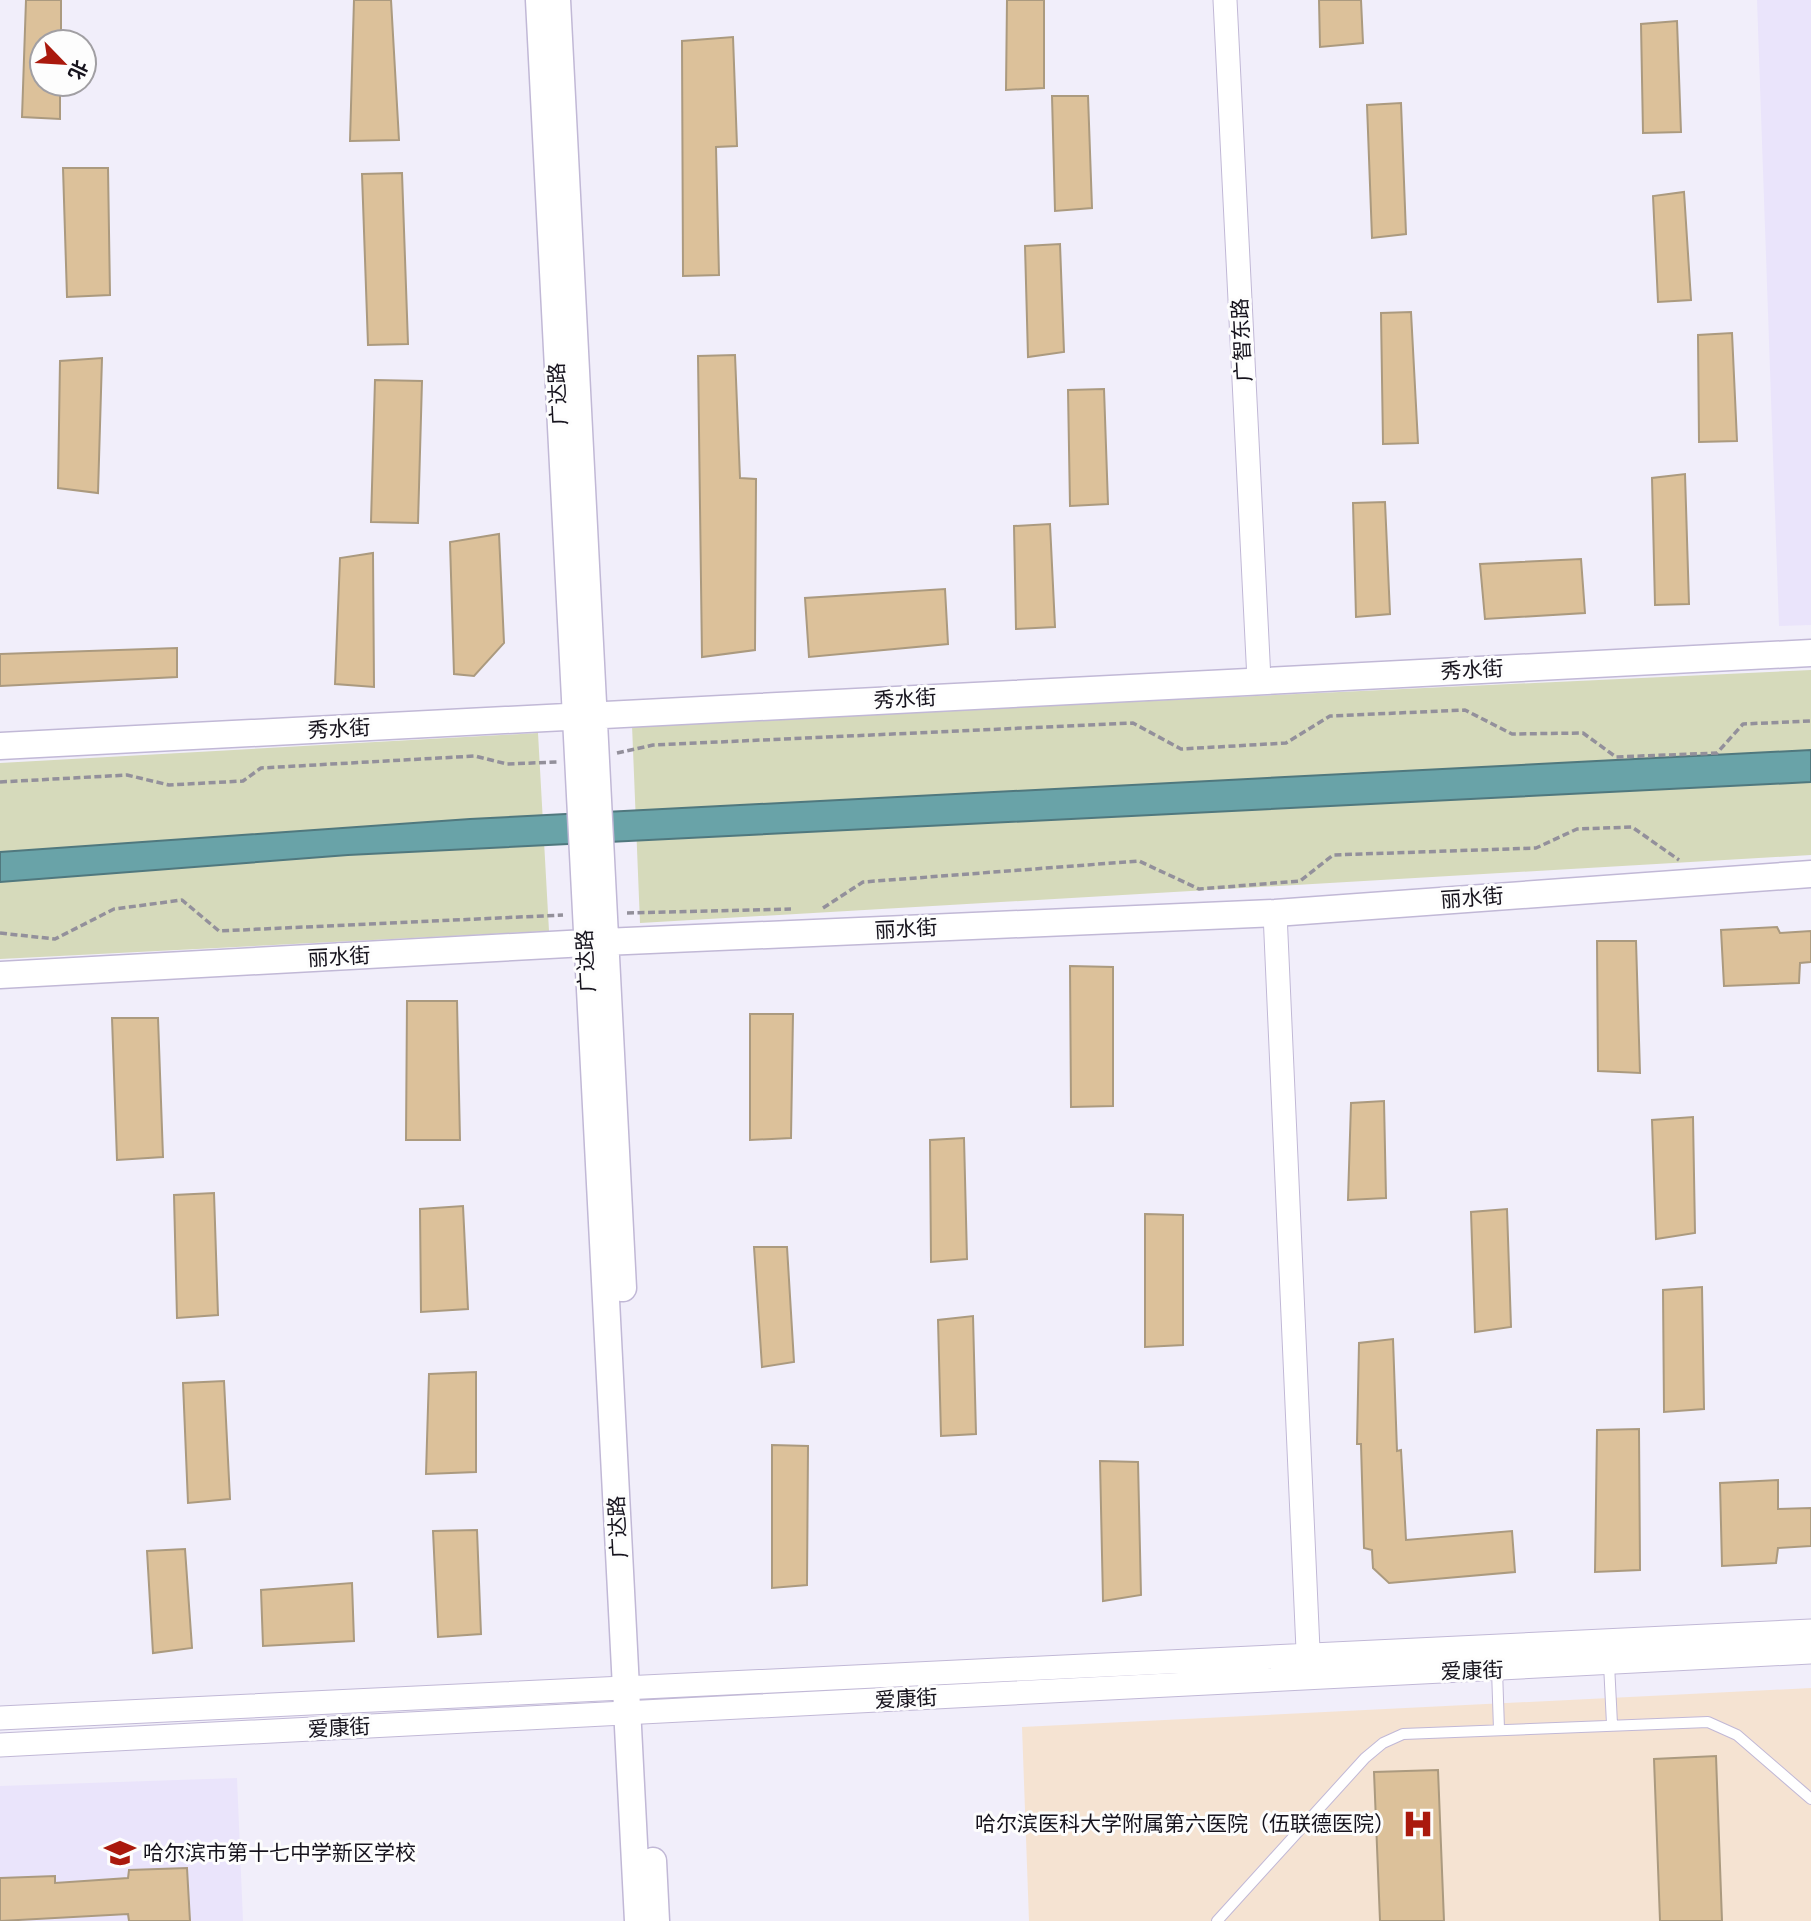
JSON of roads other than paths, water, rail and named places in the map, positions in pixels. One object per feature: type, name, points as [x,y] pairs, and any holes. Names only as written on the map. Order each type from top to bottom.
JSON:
[{"type":"main road","name":"广达路","points":[[539,0],[586,760],[636,1701],[656,1921]]},
{"type":"main road","name":"广达路","points":[[557,0],[583,717]]},
{"type":"main road","name":"秀水街","points":[[0,746],[1811,653]]},
{"type":"main road","name":"丽水街","points":[[0,975],[595,943],[1275,913],[1811,874]]},
{"type":"main road","name":"广达路","points":[[636,1701],[638,1921]]},
{"type":"street","name":"广智东路","points":[[1225,0],[1259,680]]},
{"type":"street","points":[[1275,913],[1308,1667]]},
{"type":"street","name":"爱康街","points":[[0,1745],[636,1701],[1308,1667],[1811,1631]]},
{"type":"street","name":"爱康街","points":[[1308,1667],[1497,1670],[1811,1652]]},
{"type":"street","name":"爱康街","points":[[0,1718],[636,1701]]},
{"type":"lane","points":[[1609,1664],[1612,1724]]},
{"type":"lane","points":[[1497,1670],[1499,1729]]},
{"type":"lane","points":[[1217,1921],[1365,1758],[1383,1743],[1403,1734],[1697,1720],[1719,1725],[1752,1747],[1811,1800]]},
{"type":"water","points":[[1811,750],[1811,782],[348,855],[0,882],[0,852],[470,819]]},
{"type":"place","name":"哈尔滨医科大学附属第六医院（伍联德医院）","points":[[1418,1824]]},
{"type":"place","name":"哈尔滨市第十七中学新区学校","points":[[120,1853]]}]
